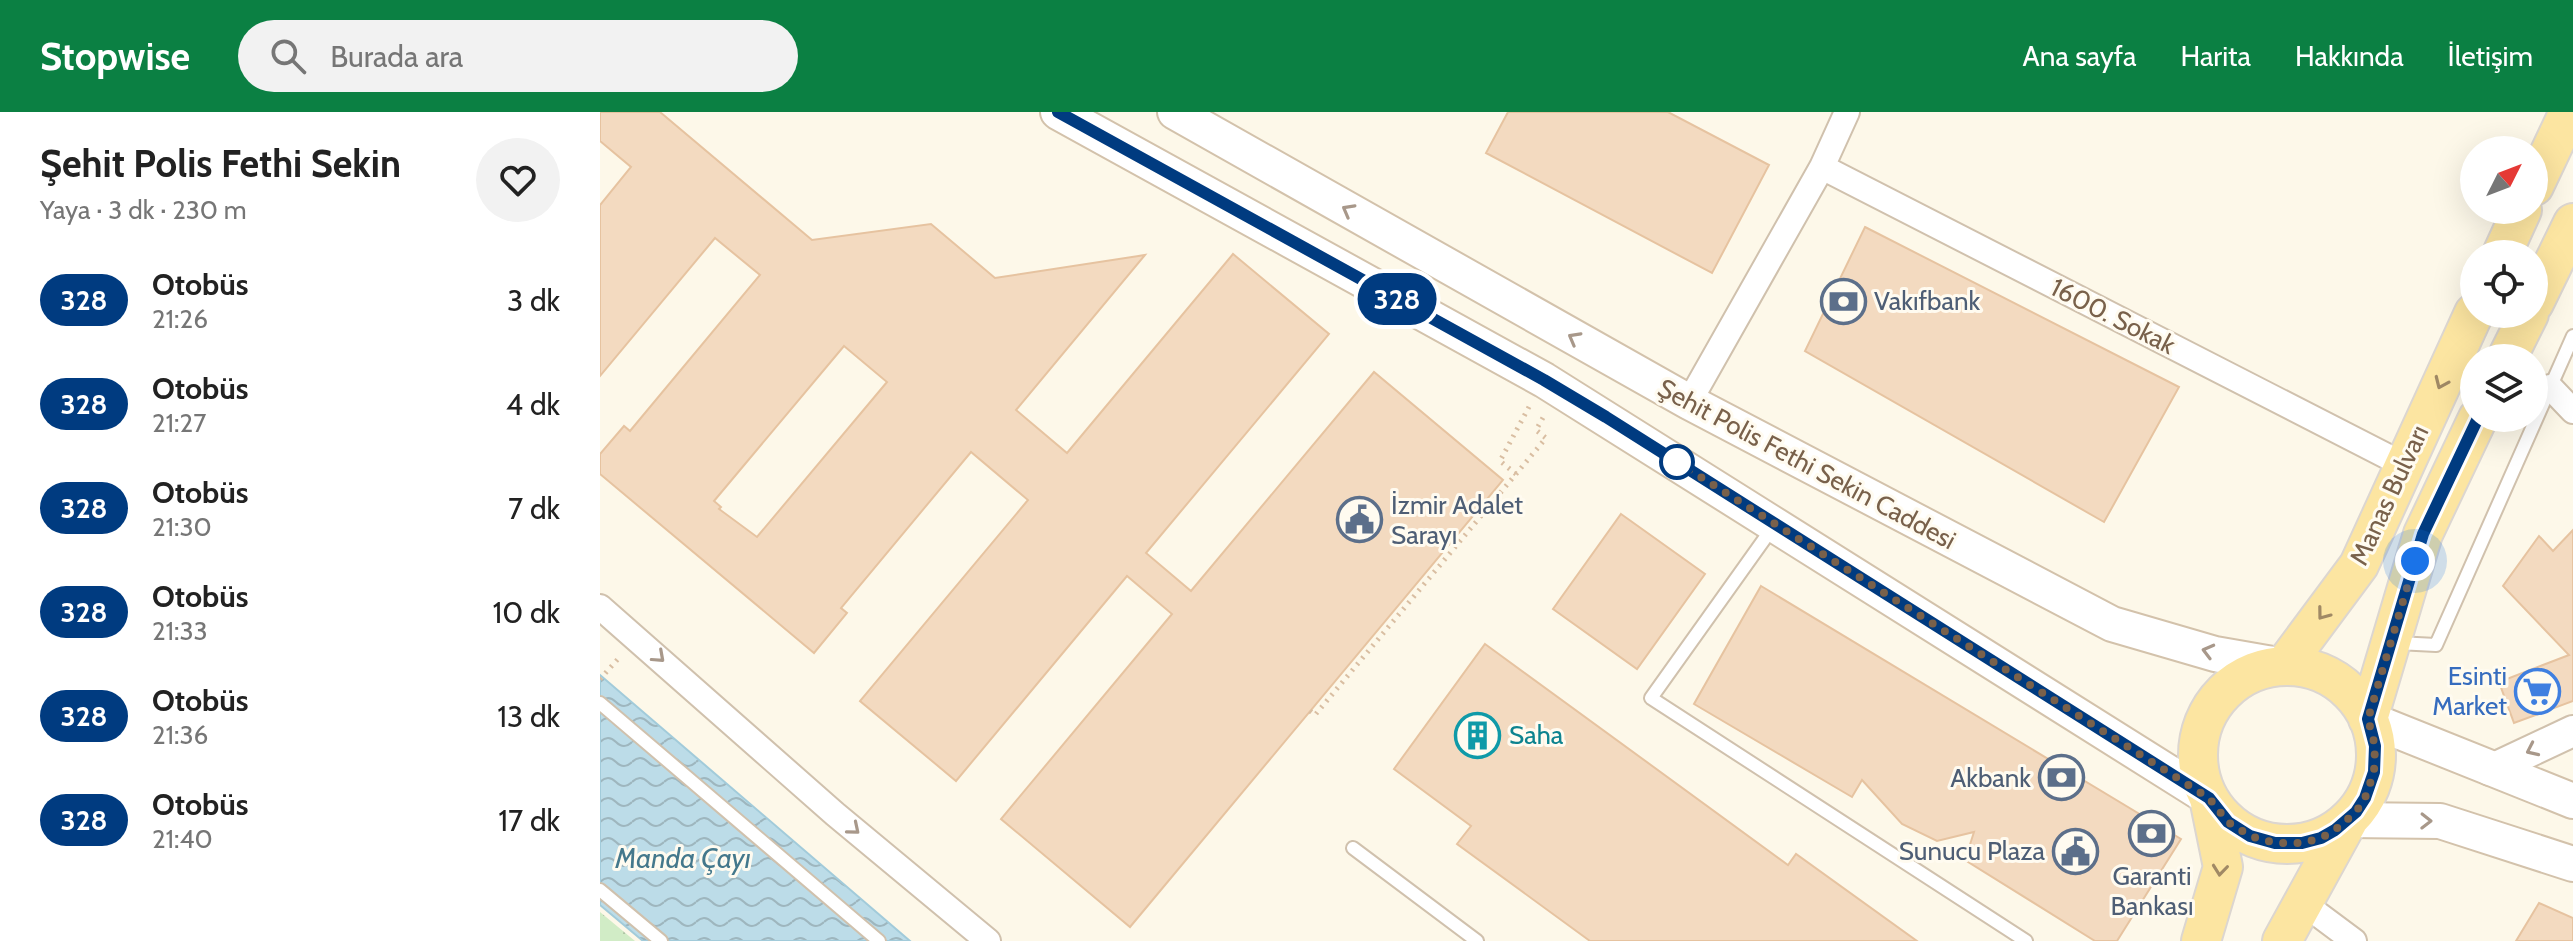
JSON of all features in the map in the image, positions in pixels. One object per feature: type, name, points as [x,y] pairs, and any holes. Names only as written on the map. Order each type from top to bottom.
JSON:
[{"type":"main road","points":[[1058,112],[1606,417],[2209,798],[2228,822],[2250,836],[2275,843],[2302,843],[2321,838],[2348,820],[2440,821],[2573,864]]},
{"type":"main road","points":[[1175,112],[1642,376]]},
{"type":"main road","points":[[2548,156],[2569,112]]},
{"type":"main road","points":[[2548,274],[2573,223]]},
{"type":"main road","name":"Manas Bulvarı","points":[[2284,666],[2359,565],[2467,328]]},
{"type":"main road","name":"Şehit Polis Fethi Sekin Caddesi","points":[[1606,417],[1642,376],[2112,624],[2215,654],[2284,666]]},
{"type":"main road","name":"Manas Bulvarı","points":[[2368,719],[2423,534],[2471,432]]},
{"type":"main road","points":[[2201,941],[2223,867],[2209,798],[2201,779],[2198,752],[2202,726],[2215,702],[2234,683],[2253,672],[2284,666],[2309,669],[2333,679],[2357,700],[2368,719],[2375,746],[2374,772],[2365,798],[2348,820],[2282,941]]},
{"type":"main road","points":[[2368,719],[2573,801]]},
{"type":"street","points":[[1689,402],[1822,167],[1847,112]]},
{"type":"street","name":"1600. Sokak","points":[[1822,167],[2404,465]]},
{"type":"street","points":[[2550,387],[2573,411]]},
{"type":"street","points":[[600,607],[835,814],[988,941]]},
{"type":"street","points":[[2490,770],[2573,731]]},
{"type":"street","points":[[2303,903],[2354,941]]},
{"type":"lane","points":[[2390,643],[2436,645],[2573,336]]},
{"type":"lane","points":[[1775,524],[1651,698],[2026,941]]},
{"type":"lane","points":[[600,703],[879,941]]},
{"type":"lane","points":[[1353,848],[1477,941]]},
{"type":"lane","points":[[600,890],[661,941]]},
{"type":"path","points":[[1516,474],[1500,461],[1551,384]]},
{"type":"path","points":[[1310,711],[1315,715],[1546,438],[1536,430],[1551,384]]},
{"type":"path","points":[[600,679],[606,672]]},
{"type":"green space","points":[[600,912],[635,941],[600,941]]},
{"type":"water","name":"Manda Çayı","points":[[600,675],[910,941],[643,941],[600,905]]},
{"type":"building","name":"İzmir Adalet Sarayı","points":[[600,112],[660,112],[812,240],[931,224],[995,278],[1145,255],[1016,410],[1067,453],[1233,254],[1329,334],[1146,553],[1191,591],[1374,372],[1503,480],[1130,927],[1001,819],[1172,614],[1127,576],[956,781],[860,701],[1028,500],[971,452],[841,608],[847,613],[814,653],[600,474],[600,454],[624,426],[630,431],[760,275],[715,238],[600,376],[600,205],[631,167],[600,141]],"holes":[[[844,346],[887,382],[757,537],[719,509],[721,507],[714,501]]]},
{"type":"building","points":[[1508,112],[1668,112],[1769,165],[1712,273],[1486,153]]},
{"type":"building","points":[[1865,227],[2179,387],[2104,522],[1805,351]]},
{"type":"building","points":[[1621,514],[1705,574],[1637,669],[1553,609]]},
{"type":"building","points":[[2573,530],[2573,701],[2514,723],[2499,682],[2569,655],[2503,586],[2539,536],[2553,551]]},
{"type":"building","points":[[1761,586],[2181,839],[2117,941],[2095,941],[1965,860],[1974,832],[1937,841],[1902,824],[1862,780],[1852,797],[1694,704]]},
{"type":"building","points":[[1485,644],[1788,865],[1796,854],[1917,941],[1590,941],[1457,844],[1471,826],[1394,769]]},
{"type":"building","points":[[2539,903],[2573,918],[2573,941],[2516,941]]},
{"type":"bus line","name":"328","points":[[1058,112],[1606,417],[2209,798],[2228,822],[2250,836],[2275,843],[2302,843],[2321,838],[2348,820],[2365,798],[2374,772],[2375,746],[2368,719],[2390,643],[2423,534],[2471,432]]},
{"type":"place","name":"Vakıfbank","points":[[1843,301]]},
{"type":"place","name":"İzmir Adalet Sarayı","points":[[1360,520]]},
{"type":"place","name":"Esinti Market","points":[[2538,691]]},
{"type":"place","name":"Saha","points":[[1478,735]]},
{"type":"place","name":"Akbank","points":[[2062,778]]},
{"type":"place","name":"Garanti Bankası","points":[[2152,833]]},
{"type":"place","name":"Sunucu Plaza","points":[[2076,851]]},
{"type":"route","points":[[1677,462],[2209,798],[2228,822],[2250,836],[2275,843],[2302,843],[2321,838],[2348,820],[2365,798],[2374,772],[2375,746],[2368,719],[2415,561]]}]
